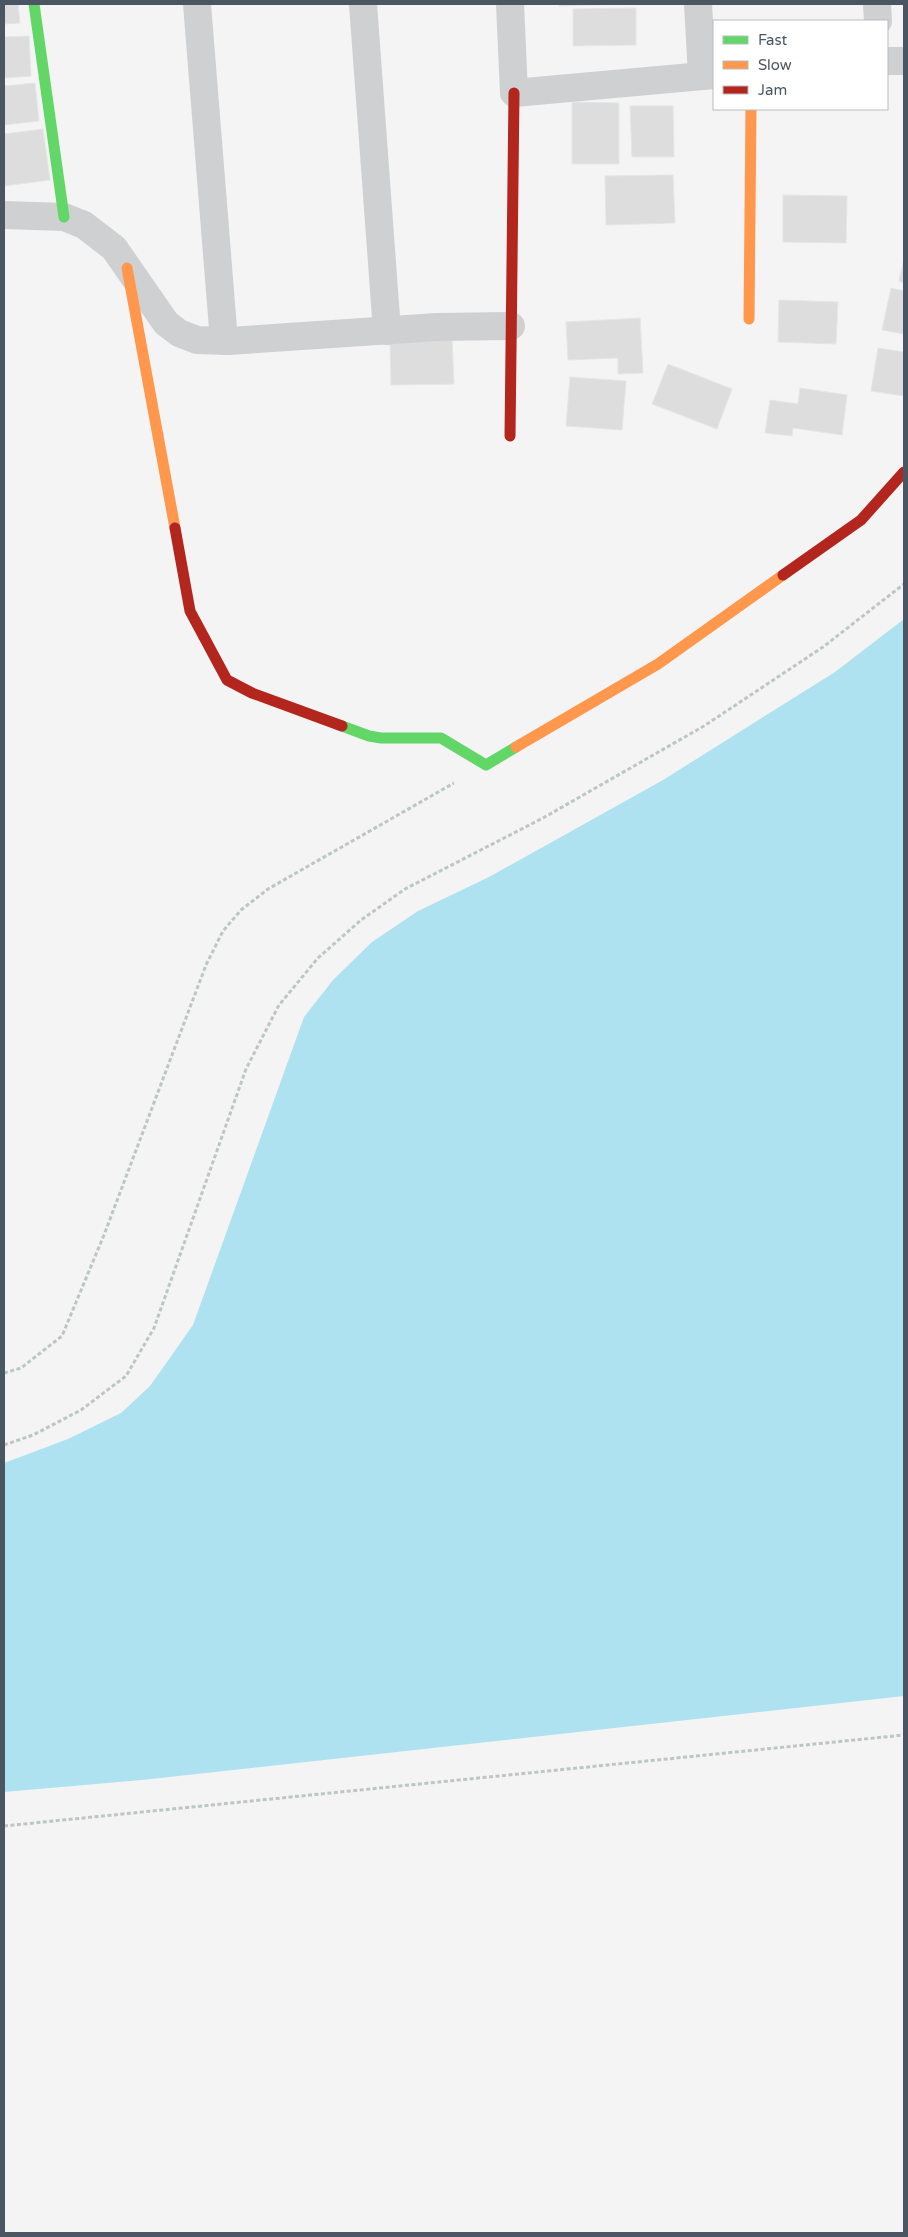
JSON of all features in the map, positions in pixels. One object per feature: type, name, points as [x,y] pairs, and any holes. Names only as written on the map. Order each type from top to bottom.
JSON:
[{"type":"street","points":[[34,4],[64,217]]},
{"type":"street","points":[[196,4],[224,341]]},
{"type":"street","points":[[363,4],[387,331]]},
{"type":"street","points":[[510,4],[514,93],[510,436]]},
{"type":"street","points":[[514,93],[708,76],[698,4]]},
{"type":"street","points":[[877,4],[878,20]]},
{"type":"street","points":[[888,61],[904,61]]},
{"type":"street","points":[[749,319],[751,110]]},
{"type":"street","points":[[4,214],[64,217],[84,225],[114,248],[166,323],[179,333],[197,340],[224,341],[511,326]]},
{"type":"street","points":[[127,268],[190,611],[227,680],[252,693],[369,736],[382,738],[441,738],[486,765],[658,664],[861,520],[904,472]]},
{"type":"path","points":[[4,1444],[33,1435],[81,1410],[126,1376],[154,1328],[246,1069],[278,1005],[318,958],[360,920],[405,889],[543,818],[704,726],[823,647],[904,584]]},
{"type":"path","points":[[4,1373],[21,1368],[62,1336],[104,1236],[206,965],[223,931],[241,910],[268,889],[486,765]]},
{"type":"path","points":[[4,1826],[904,1735]]},
{"type":"water","points":[[904,619],[904,1696],[142,1780],[4,1792],[4,1463],[68,1439],[121,1413],[150,1386],[193,1325],[304,1017],[333,980],[372,942],[418,911],[489,877],[663,780],[835,672]]},
{"type":"building","points":[[4,4],[18,4],[20,23],[4,24]]},
{"type":"building","points":[[559,4],[629,4],[559,6]]},
{"type":"building","points":[[636,8],[636,45],[573,46],[573,9]]},
{"type":"building","points":[[29,36],[31,76],[4,78],[4,37]]},
{"type":"building","points":[[35,83],[39,121],[4,125],[4,86]]},
{"type":"building","points":[[572,102],[619,103],[619,164],[572,164]]},
{"type":"building","points":[[630,106],[673,106],[674,157],[632,157]]},
{"type":"building","points":[[43,129],[50,180],[4,186],[4,134]]},
{"type":"building","points":[[673,175],[675,223],[606,225],[605,176]]},
{"type":"building","points":[[783,195],[847,196],[846,243],[783,242]]},
{"type":"building","points":[[904,258],[904,283],[899,281]]},
{"type":"building","points":[[891,288],[904,291],[904,334],[882,330]]},
{"type":"building","points":[[779,300],[838,302],[836,344],[778,342]]},
{"type":"building","points":[[640,318],[643,373],[618,374],[618,358],[568,360],[566,322]]},
{"type":"building","points":[[452,340],[454,384],[391,385],[390,341]]},
{"type":"building","points":[[878,348],[904,352],[904,396],[871,391]]},
{"type":"building","points":[[668,364],[732,389],[717,429],[652,404]]},
{"type":"building","points":[[570,377],[626,381],[622,430],[566,426]]},
{"type":"building","points":[[800,388],[847,395],[842,435],[793,428],[792,436],[765,433],[770,400],[798,404]]},
{"type":"traffic: fast","points":[[34,4],[64,217]]},
{"type":"traffic: fast","points":[[342,726],[369,736],[381,738],[441,738],[486,765],[516,747]]},
{"type":"traffic: slow","points":[[749,319],[751,110]]},
{"type":"traffic: slow","points":[[127,268],[175,528]]},
{"type":"traffic: slow","points":[[516,747],[658,664],[783,575]]},
{"type":"traffic: jam","points":[[510,436],[514,93]]},
{"type":"traffic: jam","points":[[783,575],[861,520],[904,472]]},
{"type":"traffic: jam","points":[[175,528],[190,611],[227,680],[252,693],[342,726]]}]
